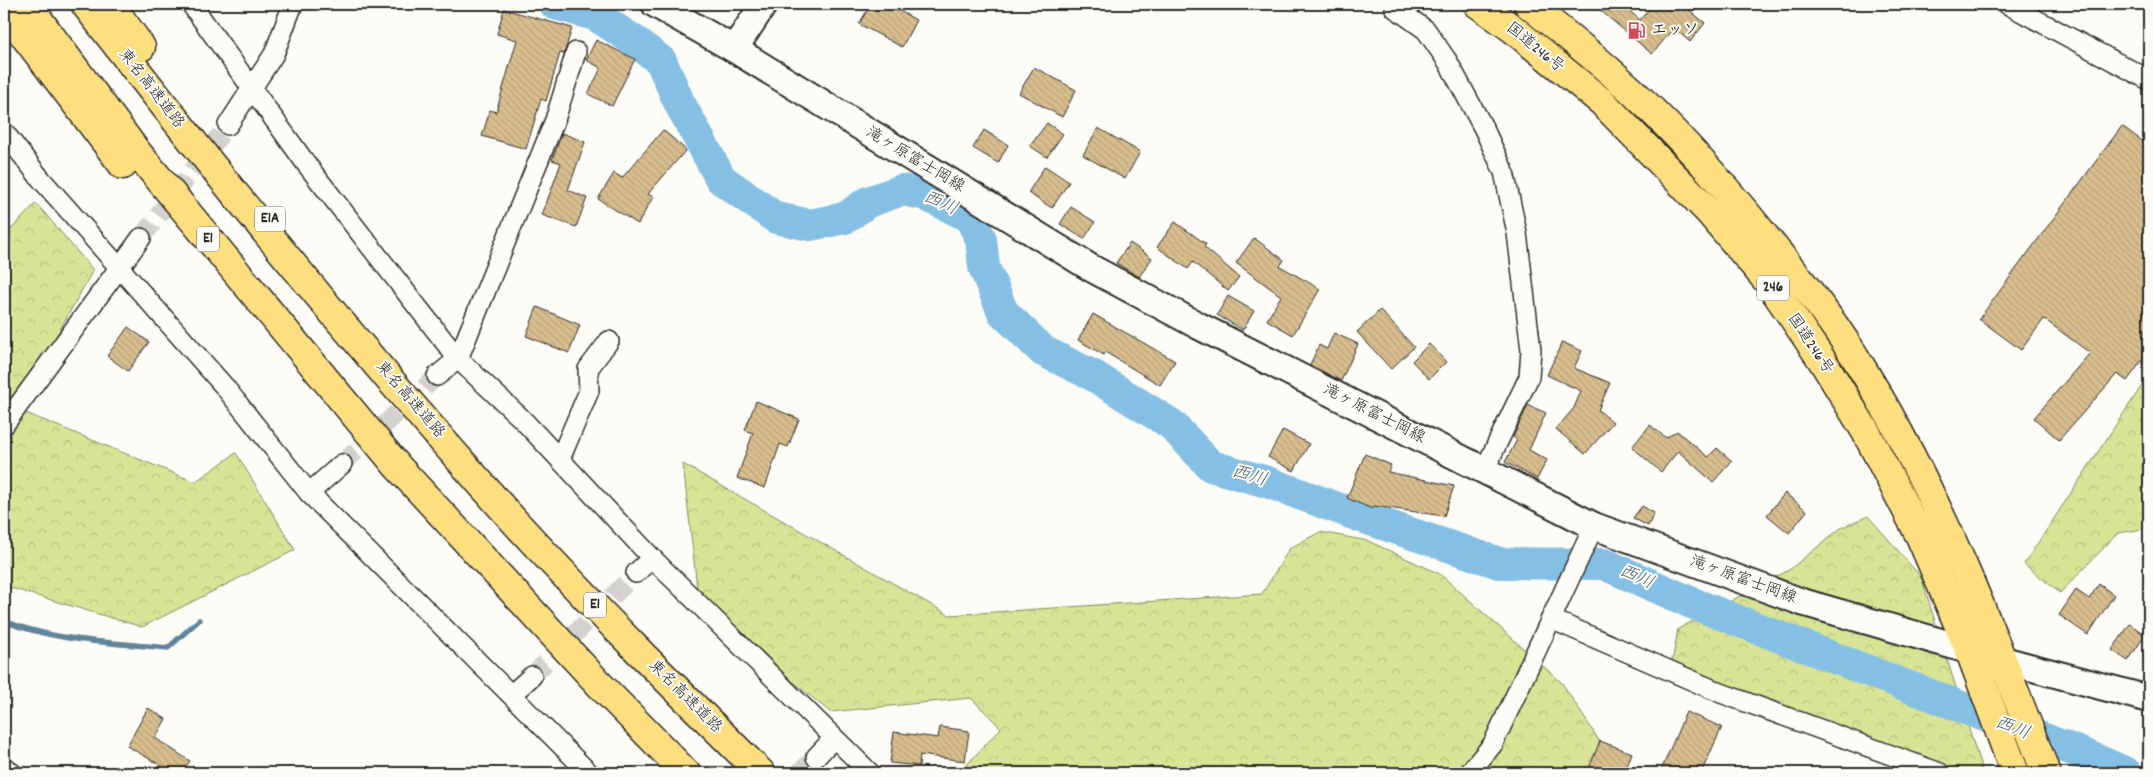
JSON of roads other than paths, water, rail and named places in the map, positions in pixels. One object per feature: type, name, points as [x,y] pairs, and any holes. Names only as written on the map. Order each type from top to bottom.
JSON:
[{"type":"highway","name":"E1","points":[[27,4],[136,151],[398,467],[593,678],[686,773]]},
{"type":"highway","name":"東名高速道路","points":[[85,4],[248,210],[435,430],[517,523],[644,657],[761,773]]},
{"type":"highway","name":"E1A","points":[[110,4],[258,204],[435,430]]},
{"type":"highway","name":"国道246号","points":[[1478,4],[1513,29],[1602,102],[1710,212],[1770,284],[1822,360],[1866,432],[1920,536],[1972,659],[2015,773]]},
{"type":"highway","name":"国道246号","points":[[1528,4],[1613,74],[1692,152],[1799,278],[1855,356],[1898,433],[1936,508],[2007,669],[2046,773]]},
{"type":"highway","points":[[4,9],[118,159],[190,245],[398,467]]},
{"type":"main road","name":"滝ヶ原富士岡線","points":[[655,4],[734,49],[1091,268],[1199,326],[1485,469],[1588,537],[1802,602],[1972,659],[2007,669],[2149,699]]},
{"type":"main road","points":[[734,49],[764,4]]},
{"type":"street","points":[[192,4],[307,165],[458,359],[522,419],[652,558],[833,739],[870,773]]},
{"type":"street","points":[[228,125],[274,54],[293,4]]},
{"type":"street","points":[[1395,4],[1396,8],[1426,30],[1448,62],[1484,129],[1504,172],[1518,233],[1531,350],[1529,377],[1485,469]]},
{"type":"street","points":[[2007,4],[2149,80]]},
{"type":"street","points":[[437,376],[458,359],[555,120],[576,52]]},
{"type":"street","points":[[4,132],[40,178],[224,386],[309,493],[589,773]]},
{"type":"street","points":[[4,425],[120,270],[141,238]]},
{"type":"street","points":[[560,459],[589,391],[588,368],[609,341]]},
{"type":"street","points":[[309,493],[342,464]]},
{"type":"street","points":[[1470,773],[1493,744],[1588,537]]},
{"type":"street","points":[[636,573],[652,558]]},
{"type":"street","points":[[1553,613],[1721,693],[1940,773]]},
{"type":"street","points":[[512,694],[532,676]]},
{"type":"street","points":[[816,757],[833,739]]},
{"type":"street","points":[[4,767],[12,773]]},
{"type":"waterway","name":"西川","points":[[555,4],[595,15],[661,61],[679,102],[721,179],[776,218],[810,225],[845,218],[868,202],[902,190],[923,194],[970,217],[981,239],[984,267],[1003,312],[1043,351],[1094,376],[1171,424],[1211,466],[1267,482],[1359,516],[1499,563],[1604,564],[1692,603],[2083,754],[2126,773]]},
{"type":"waterway","points":[[4,621],[24,628],[64,637],[168,648],[199,620]]},
{"type":"tunnel","points":[[141,238],[228,125]]},
{"type":"tunnel","points":[[342,464],[437,376]]},
{"type":"tunnel","points":[[532,676],[636,573]]},
{"type":"tunnel","points":[[799,773],[816,757]]},
{"type":"place","name":"エッソ","points":[[1637,30]]}]
